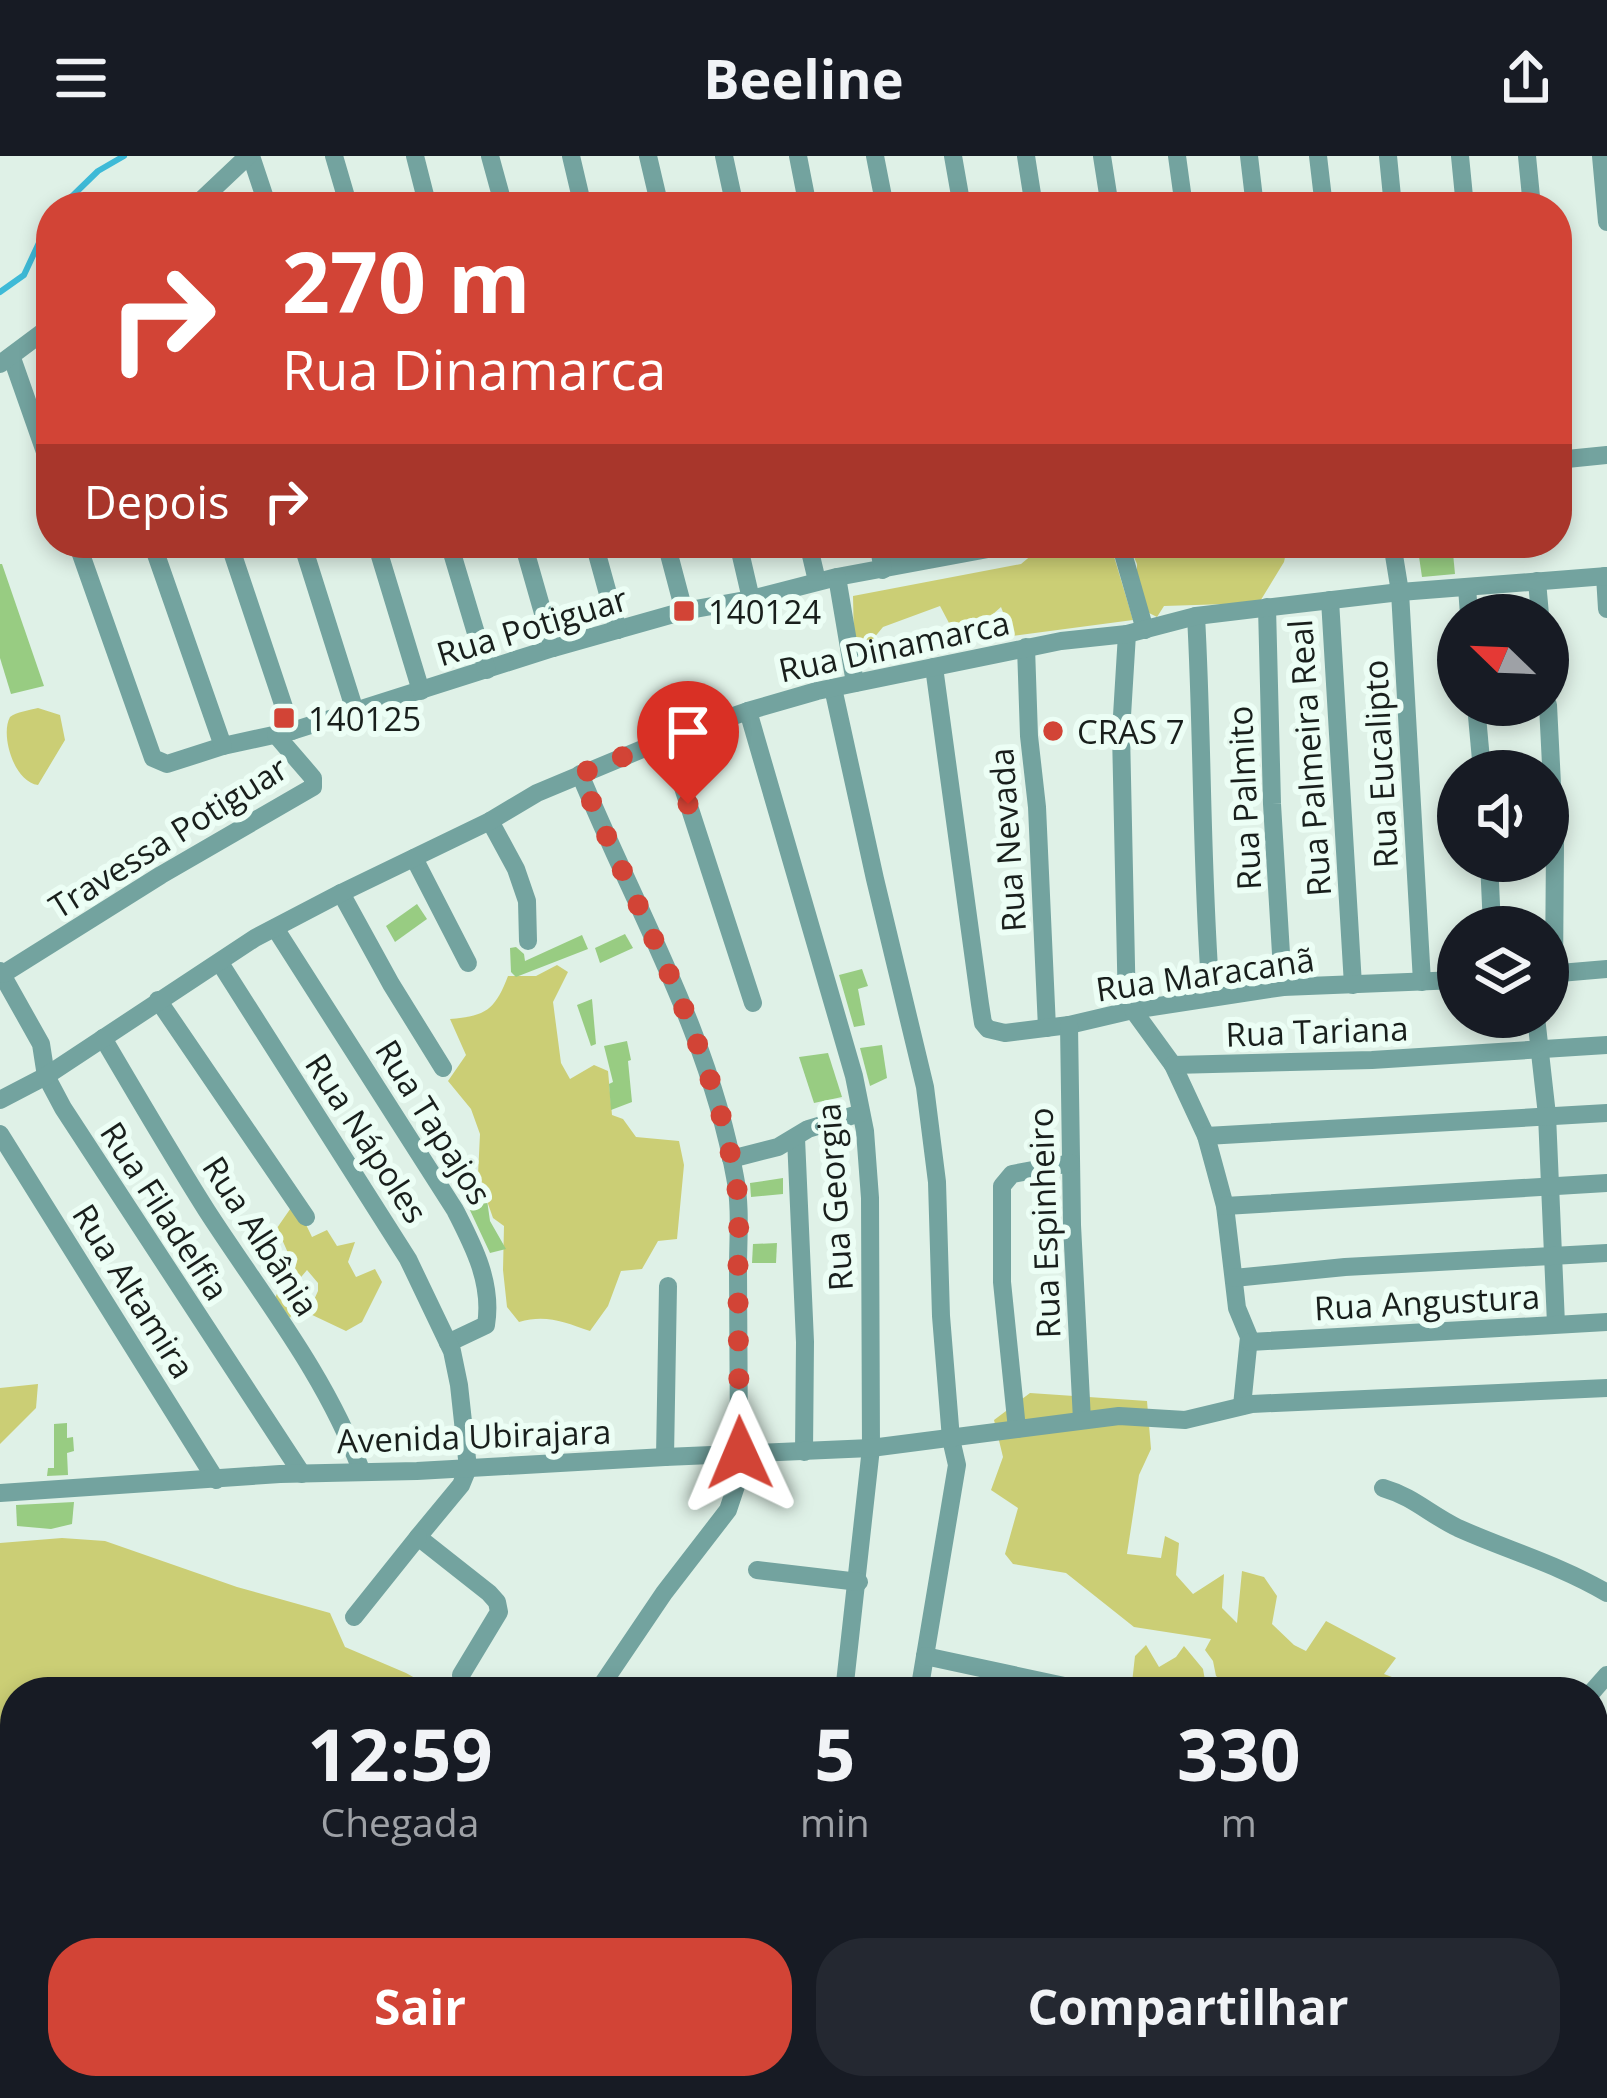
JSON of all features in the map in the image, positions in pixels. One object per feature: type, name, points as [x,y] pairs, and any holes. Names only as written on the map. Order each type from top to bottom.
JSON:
[{"type":"street","points":[[210,192],[249,156],[262,192]]},
{"type":"street","points":[[334,156],[345,192]]},
{"type":"street","points":[[415,156],[424,192]]},
{"type":"street","points":[[490,156],[500,192]]},
{"type":"street","points":[[572,156],[580,192]]},
{"type":"street","points":[[648,156],[656,192]]},
{"type":"street","points":[[724,156],[732,192]]},
{"type":"street","points":[[798,156],[805,192]]},
{"type":"street","points":[[875,156],[883,192]]},
{"type":"street","points":[[953,156],[959,192]]},
{"type":"street","points":[[1026,156],[1032,192]]},
{"type":"street","points":[[1102,156],[1108,192]]},
{"type":"street","points":[[1177,156],[1182,192]]},
{"type":"street","points":[[1250,156],[1254,192]]},
{"type":"street","points":[[1318,156],[1322,192]]},
{"type":"street","points":[[1388,156],[1392,192]]},
{"type":"street","points":[[1460,156],[1464,192]]},
{"type":"street","points":[[1527,156],[1531,192]]},
{"type":"street","points":[[1600,156],[1607,222]]},
{"type":"street","points":[[36,338],[6,361],[36,433]]},
{"type":"street","points":[[1572,454],[1607,455]]},
{"type":"street","name":"Rua Potiguar","points":[[82,558],[147,744],[153,758],[166,764],[284,733],[553,647],[684,611],[924,558]]},
{"type":"street","points":[[157,558],[223,746]]},
{"type":"street","points":[[233,558],[284,733]]},
{"type":"street","points":[[307,558],[356,711]]},
{"type":"street","points":[[381,558],[421,691]]},
{"type":"street","points":[[453,558],[487,670]]},
{"type":"street","points":[[527,558],[553,647]]},
{"type":"street","points":[[598,558],[618,630]]},
{"type":"street","points":[[670,558],[684,611]]},
{"type":"street","points":[[742,558],[751,598]]},
{"type":"street","points":[[812,558],[817,581]]},
{"type":"street","points":[[881,558],[883,570]]},
{"type":"street","points":[[1123,558],[1136,632],[1120,731],[1130,1010],[1173,1065],[1206,1136],[1225,1207],[1238,1308],[1250,1342],[1242,1406]]},
{"type":"street","name":"Rua Eucalipto","points":[[1394,558],[1423,982]]},
{"type":"street","points":[[1606,576],[1607,609]]},
{"type":"street","name":"Rua Dinamarca","points":[[0,1100],[46,1076],[255,938],[341,893],[580,774],[748,710],[1026,647],[1136,632],[1196,616],[1400,592],[1606,576]]},
{"type":"street","points":[[837,577],[855,683]]},
{"type":"street","points":[[1537,581],[1538,594]]},
{"type":"street","points":[[1467,586],[1468,594]]},
{"type":"street","name":"Rua Palmeira Real","points":[[1330,600],[1353,985]]},
{"type":"street","name":"Rua Palmito","points":[[1268,607],[1272,804],[1283,987]]},
{"type":"street","points":[[1196,616],[1211,997]]},
{"type":"street","name":"Rua Nevada","points":[[1026,647],[1048,1028]]},
{"type":"street","name":"Rua Maracanã","points":[[934,667],[983,1023],[995,1032],[1069,1025],[1130,1010],[1283,987],[1437,981]]},
{"type":"street","points":[[833,688],[925,1087],[937,1182],[941,1316],[957,1466],[922,1677]]},
{"type":"street","name":"Rua Georgia","points":[[748,710],[861,1113],[871,1217],[871,1448],[846,1677]]},
{"type":"street","points":[[1549,726],[1553,906]]},
{"type":"street","name":"Travessa Potiguar","points":[[1,973],[313,787],[313,778],[284,733]]},
{"type":"street","points":[[664,740],[753,1003]]},
{"type":"street","points":[[580,774],[698,1047],[736,1183],[737,1483],[728,1510],[607,1677]]},
{"type":"street","points":[[490,821],[527,901],[528,941]]},
{"type":"street","points":[[414,858],[467,963]]},
{"type":"street","points":[[341,893],[443,1068]]},
{"type":"street","name":"Rua Tapajos","points":[[275,928],[475,1248],[488,1294],[485,1324],[450,1347]]},
{"type":"street","name":"Rua Nápoles","points":[[220,963],[408,1258],[450,1347],[468,1468]]},
{"type":"street","points":[[1569,972],[1607,969]]},
{"type":"street","name":"Rua Filadelfia","points":[[1,973],[41,1044],[46,1076],[89,1151],[302,1474]]},
{"type":"street","points":[[158,1000],[305,1217]]},
{"type":"street","name":"Rua Espinheiro","points":[[1069,1025],[1082,1420]]},
{"type":"street","name":"Rua Albânia","points":[[103,1038],[207,1210],[326,1391],[361,1470]]},
{"type":"street","points":[[1538,1038],[1547,1115],[1556,1324]]},
{"type":"street","name":"Rua Tariana","points":[[1173,1065],[1333,1062],[1607,1046]]},
{"type":"street","points":[[731,1159],[765,1152],[808,1129],[861,1113]]},
{"type":"street","points":[[1206,1136],[1607,1113]]},
{"type":"street","name":"Rua Altamira","points":[[0,1134],[216,1480]]},
{"type":"street","points":[[796,1138],[805,1342],[804,1452]]},
{"type":"street","points":[[1017,1429],[1002,1282],[1002,1186],[1012,1174],[1071,1163]]},
{"type":"street","points":[[1225,1207],[1607,1183]]},
{"type":"street","name":"Rua Angustura","points":[[1234,1278],[1607,1253]]},
{"type":"street","points":[[665,1456],[668,1286]]},
{"type":"street","name":"Rua Angustura","points":[[1250,1342],[1607,1322]]},
{"type":"street","name":"Avenida Ubirajara","points":[[0,1493],[361,1470],[417,1472],[871,1448],[1082,1420],[1145,1416],[1185,1420],[1287,1401],[1607,1388]]},
{"type":"street","points":[[354,1617],[460,1485],[468,1468]]},
{"type":"street","points":[[1383,1488],[1413,1498],[1437,1518],[1607,1593]]},
{"type":"street","points":[[418,1537],[497,1602],[499,1612],[490,1631],[461,1676]]},
{"type":"street","points":[[757,1570],[859,1582]]},
{"type":"street","points":[[925,1656],[1023,1677]]},
{"type":"green space","points":[[1028,558],[1114,558],[1133,620],[1012,636],[1001,607],[968,636],[949,623],[940,606],[883,627],[873,639],[854,642],[853,596],[1021,564]]},
{"type":"green space","points":[[1134,558],[1285,558],[1259,603],[1164,606],[1157,617],[1147,612]]},
{"type":"green space","points":[[38,708],[60,715],[65,740],[38,785],[16,767],[7,725],[19,712]]},
{"type":"green space","points":[[557,965],[568,972],[553,1002],[561,1063],[570,1079],[594,1065],[608,1071],[612,1115],[623,1119],[636,1137],[679,1141],[684,1165],[677,1239],[658,1241],[642,1269],[621,1271],[608,1306],[590,1331],[546,1319],[519,1322],[507,1307],[504,1226],[493,1218],[478,1175],[480,1134],[471,1109],[448,1081],[466,1055],[450,1019],[488,1009],[508,976],[536,976]]},
{"type":"green space","points":[[295,1202],[312,1237],[327,1230],[337,1246],[355,1242],[348,1262],[356,1277],[375,1269],[382,1282],[362,1322],[346,1331],[308,1313],[318,1283],[307,1270],[291,1289],[295,1307],[290,1318],[275,1298],[292,1262],[277,1228]]},
{"type":"green space","points":[[38,1384],[36,1408],[0,1444],[0,1388]]},
{"type":"green space","points":[[1030,1393],[1147,1401],[1151,1449],[1139,1475],[1127,1554],[1161,1558],[1165,1536],[1179,1543],[1176,1575],[1193,1594],[1224,1574],[1222,1608],[1237,1623],[1242,1571],[1264,1577],[1277,1596],[1272,1624],[1294,1645],[1306,1651],[1326,1621],[1396,1658],[1384,1674],[1392,1677],[1217,1677],[1205,1650],[1211,1639],[1134,1627],[1066,1573],[1013,1564],[1005,1554],[1018,1508],[991,1490],[1003,1457],[994,1420]]},
{"type":"green space","points":[[62,1538],[105,1541],[330,1613],[345,1647],[413,1677],[0,1677],[0,1543]]},
{"type":"green space","points":[[1146,1645],[1159,1667],[1184,1646],[1204,1677],[1133,1677],[1135,1656]]},
{"type":"building","points":[[1419,558],[1453,558],[1455,574],[1422,577]]},
{"type":"building","points":[[0,564],[44,686],[11,694],[0,658]]},
{"type":"building","points":[[417,904],[427,919],[395,942],[386,926]]},
{"type":"building","points":[[625,934],[633,948],[600,963],[595,948]]},
{"type":"building","points":[[582,935],[588,949],[516,977],[511,972],[510,948],[516,947],[525,961]]},
{"type":"building","points":[[862,969],[868,986],[858,989],[865,1025],[854,1027],[839,975]]},
{"type":"building","points":[[592,999],[596,1044],[591,1046],[577,1005]]},
{"type":"building","points":[[627,1041],[632,1102],[611,1110],[609,1084],[613,1082],[604,1046]]},
{"type":"building","points":[[882,1045],[887,1078],[870,1086],[860,1048]]},
{"type":"building","points":[[828,1053],[842,1097],[814,1103],[799,1057]]},
{"type":"building","points":[[783,1178],[783,1194],[751,1197],[750,1183]]},
{"type":"building","points":[[487,1200],[490,1221],[506,1249],[490,1253],[468,1206]]},
{"type":"building","points":[[777,1243],[776,1263],[752,1263],[753,1244]]},
{"type":"building","points":[[67,1423],[67,1438],[73,1437],[74,1451],[67,1453],[68,1475],[47,1476],[48,1468],[54,1468],[54,1424]]},
{"type":"building","points":[[74,1502],[72,1524],[51,1529],[17,1526],[16,1505]]},
{"type":"waterway","points":[[76,192],[98,171],[124,156]]},
{"type":"waterway","points":[[0,292],[24,275],[36,249]]},
{"type":"place","name":"140124","points":[[684,611]]},
{"type":"place","name":"140125","points":[[284,718]]},
{"type":"place","name":"CRAS 7","points":[[1053,731]]},
{"type":"route","points":[[688,804],[664,740],[580,774],[649,926],[698,1047],[725,1132],[736,1183],[740,1453]]}]
